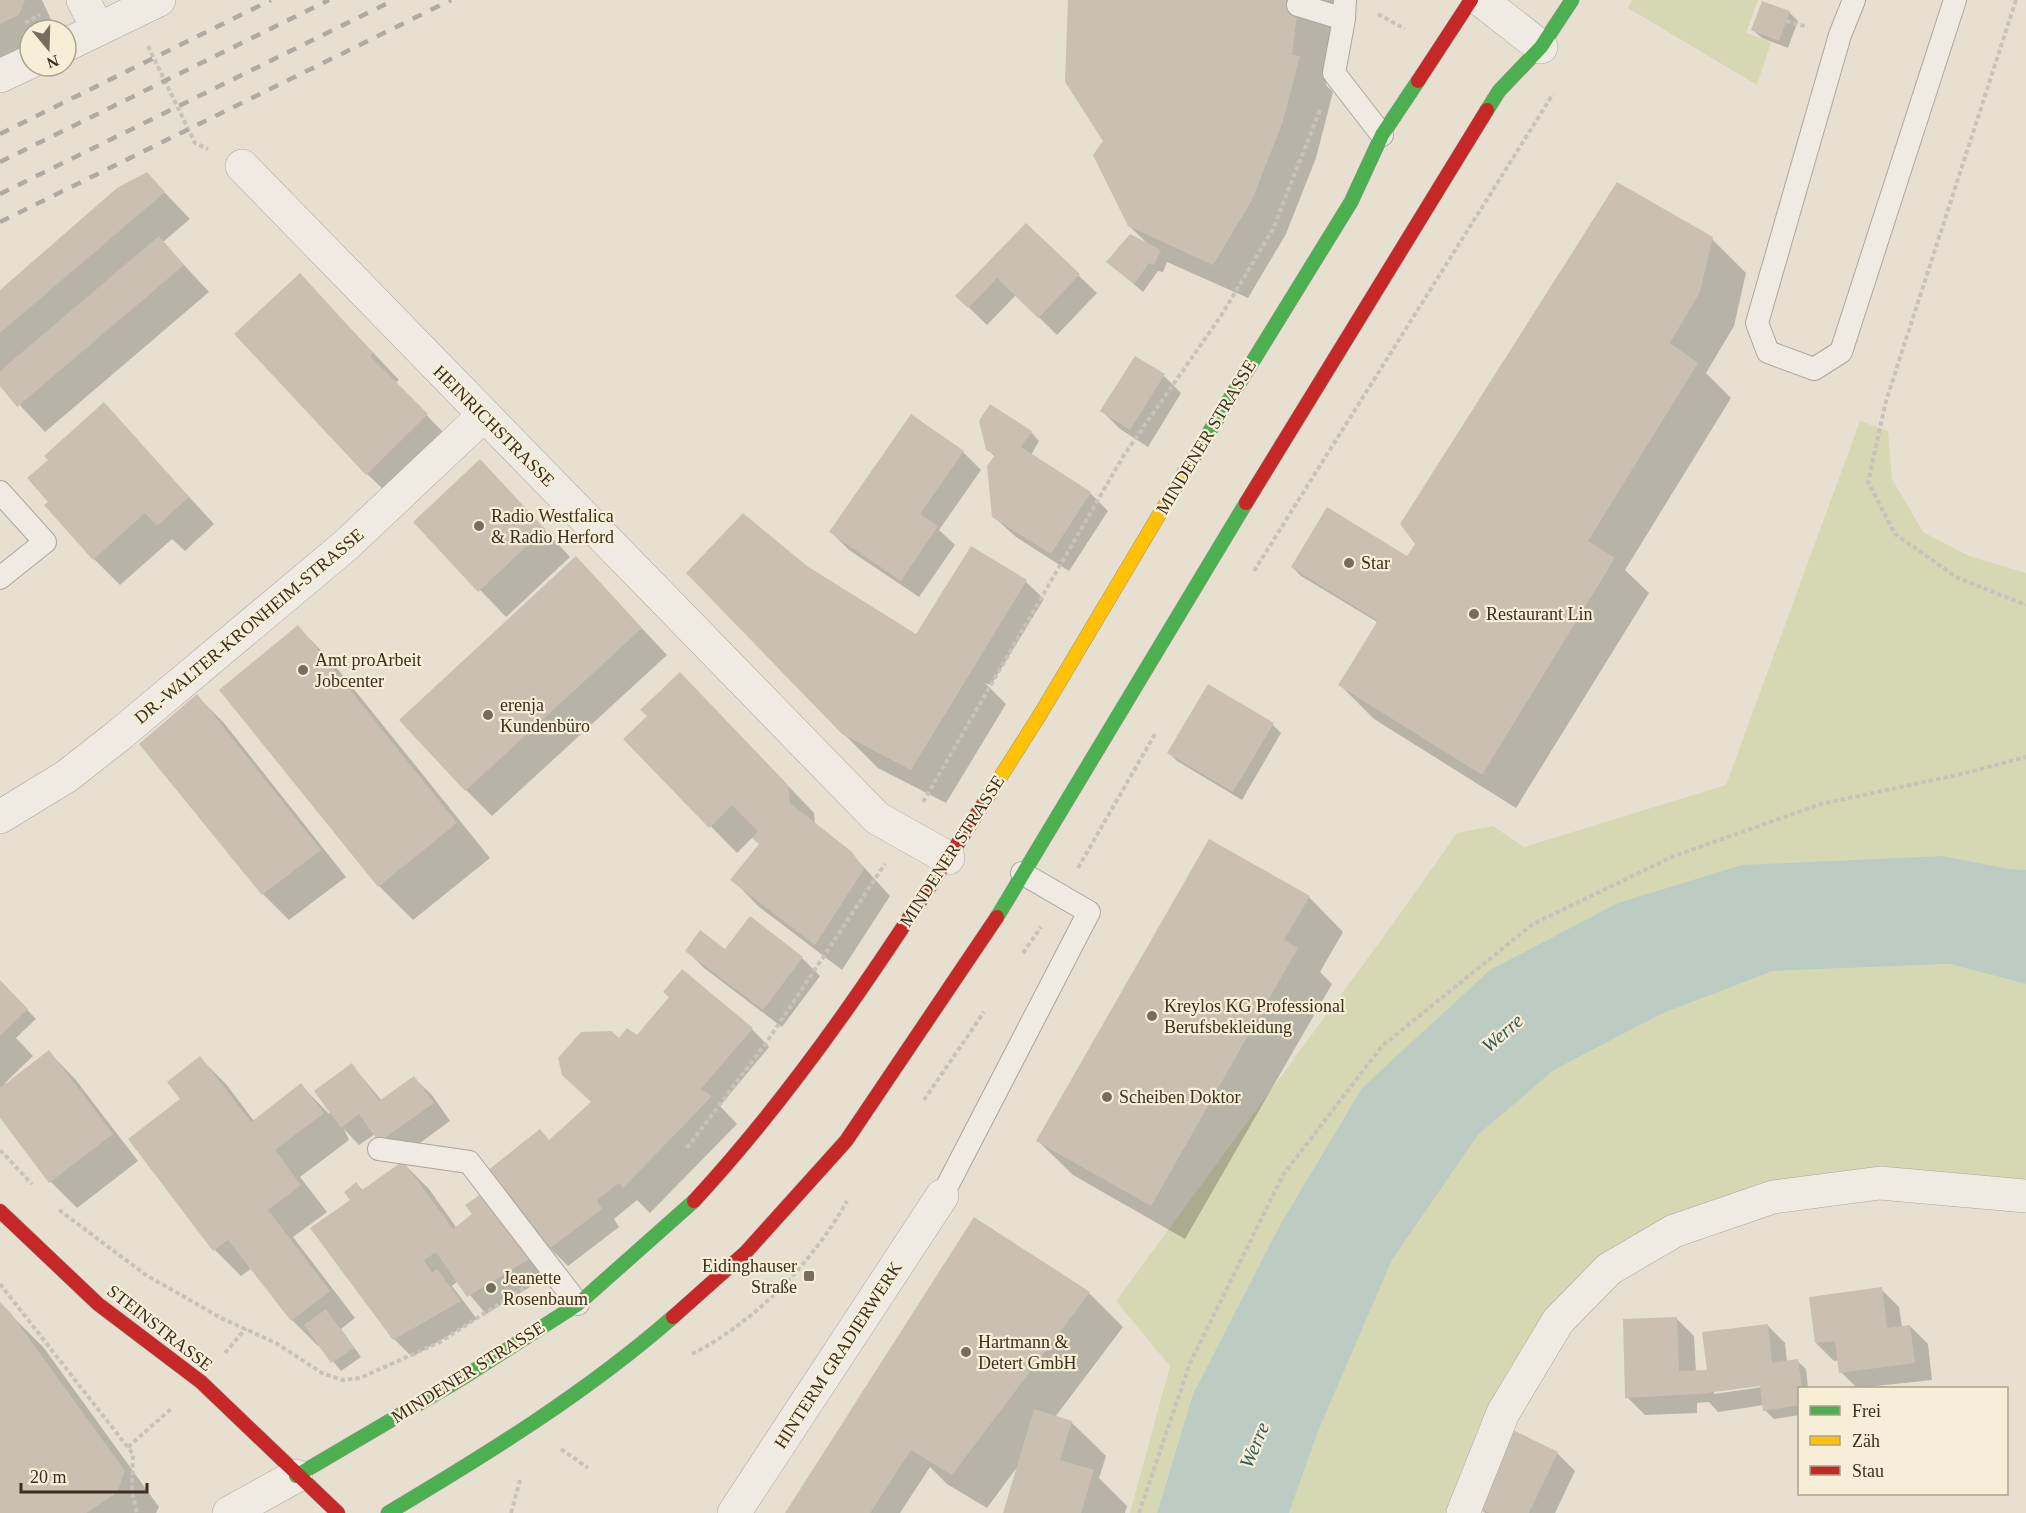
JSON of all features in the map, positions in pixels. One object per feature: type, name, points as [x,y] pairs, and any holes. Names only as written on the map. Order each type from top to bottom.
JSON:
[{"type":"main road","name":"MINDENER STRASSE","points":[[296,1476],[461,1379],[578,1304],[686,1210],[747,1144],[803,1073],[948,858],[1041,712],[1177,484],[1351,202],[1382,135],[1471,0]]},
{"type":"main road","points":[[388,1513],[501,1445],[643,1343],[746,1252],[846,1141],[984,938],[1314,388],[1499,91],[1541,47],[1572,0]]},
{"type":"main road","name":"STEINSTRASSE","points":[[0,1211],[98,1304],[201,1382],[296,1476],[338,1513]]},
{"type":"street","points":[[83,0],[98,29]]},
{"type":"street","points":[[1481,0],[1541,47]]},
{"type":"street","points":[[78,39],[145,7]]},
{"type":"street","points":[[0,76],[18,68]]},
{"type":"street","name":"HEINRICHSTRASSE","points":[[242,166],[877,818],[948,858]]},
{"type":"street","name":"DR.-WALTER-KRONHEIM-STRASSE","points":[[1,816],[67,776],[145,713],[345,546],[483,416]]},
{"type":"street","points":[[1463,1513],[1503,1413],[1558,1321],[1609,1269],[1674,1231],[1773,1197],[1880,1183],[2026,1196]]},
{"type":"street","name":"HINTERM GRADIERWERK","points":[[734,1513],[942,1196]]},
{"type":"street","name":"MINDENER STRASSE","points":[[229,1513],[296,1476]]},
{"type":"lane","points":[[1854,0],[1840,35],[1757,323],[1768,352],[1814,369],[1841,352],[1955,0]]},
{"type":"lane","points":[[1298,5],[1345,10],[1334,73],[1382,135]]},
{"type":"lane","points":[[0,492],[45,542],[0,578]]},
{"type":"lane","points":[[942,1196],[1089,912],[1022,873]]},
{"type":"lane","points":[[380,1149],[469,1162],[578,1304]]},
{"type":"path","points":[[2016,0],[1886,401],[1868,482],[1895,534],[1956,577],[2026,605]]},
{"type":"path","points":[[145,7],[195,142],[242,166]]},
{"type":"path","points":[[1376,13],[1406,30]]},
{"type":"path","points":[[685,1151],[766,1043],[905,834],[1124,455],[1221,316],[1273,229],[1334,73]]},
{"type":"path","points":[[1139,1513],[1190,1363],[1283,1175],[1382,1046],[1533,924],[1674,856],[1821,804],[1966,773],[2026,757]]},
{"type":"path","points":[[0,1150],[36,1188]]},
{"type":"path","points":[[50,1204],[146,1275],[221,1318],[276,1343],[322,1373],[342,1380],[360,1378],[440,1342],[552,1270]]},
{"type":"path","points":[[0,1284],[133,1454],[134,1512]]},
{"type":"path","points":[[555,1445],[588,1468]]},
{"type":"green space","points":[[1632,0],[1758,0],[1746,33],[1771,42],[1757,85],[1628,8]]},
{"type":"green space","points":[[1860,421],[1888,431],[1892,479],[1923,532],[1969,556],[2026,573],[2026,873],[1362,1088],[1280,1225],[1193,1394],[1157,1513],[1130,1513],[1170,1366],[1116,1301],[1457,833],[1493,826],[1524,847],[1726,785]]},
{"type":"green space","points":[[1950,964],[2026,984],[2026,1182],[1773,1185],[1552,1305],[1507,1373],[1460,1477],[1450,1513],[1289,1513],[1319,1429],[1392,1260],[1478,1135],[1554,1070],[1661,1014],[1773,971]]},
{"type":"water","name":"Werre","points":[[1942,856],[2009,869],[2026,870],[2026,984],[1950,964],[1773,971],[1661,1014],[1554,1070],[1478,1135],[1392,1260],[1319,1429],[1289,1513],[1157,1513],[1193,1394],[1280,1225],[1362,1088],[1490,970],[1618,903],[1742,865]]},
{"type":"building","points":[[0,0],[25,0],[19,15],[0,24]]},
{"type":"building","points":[[1068,0],[1299,0],[1292,55],[1300,56],[1282,124],[1252,200],[1213,265],[1128,226],[1093,155],[1103,141],[1065,82]]},
{"type":"building","points":[[1762,1],[1790,11],[1779,41],[1751,30]]},
{"type":"building","points":[[147,172],[165,192],[0,333],[0,290],[117,188]]},
{"type":"building","points":[[1617,182],[1713,237],[1700,292],[1670,343],[1698,363],[1588,541],[1615,558],[1482,775],[1338,685],[1378,621],[1291,567],[1327,507],[1407,556],[1415,544],[1400,524]]},
{"type":"building","points":[[1026,223],[1080,274],[1038,318],[997,278],[968,308],[955,296]]},
{"type":"building","points":[[1130,234],[1161,250],[1154,265],[1149,263],[1134,284],[1106,262]]},
{"type":"building","points":[[159,236],[184,265],[17,407],[0,386],[0,371]]},
{"type":"building","points":[[300,273],[373,353],[370,356],[428,414],[366,475],[234,334]]},
{"type":"building","points":[[1135,356],[1165,374],[1130,430],[1100,411]]},
{"type":"building","points":[[104,402],[189,497],[157,526],[145,513],[93,560],[44,505],[48,502],[27,478],[48,460],[44,456]]},
{"type":"building","points":[[990,404],[1032,431],[1021,447],[1091,492],[1051,554],[992,517],[987,466],[995,455],[986,450],[979,421]]},
{"type":"building","points":[[911,414],[964,451],[920,514],[938,526],[901,581],[829,532]]},
{"type":"building","name":"Radio Westfalica & Radio Herford","points":[[480,459],[545,529],[478,592],[413,522]]},
{"type":"building","points":[[743,513],[807,566],[916,634],[971,546],[1027,580],[911,770],[842,734],[686,573]]},
{"type":"building","points":[[576,556],[642,628],[465,791],[399,720]]},
{"type":"building","points":[[298,625],[457,823],[378,887],[219,690]]},
{"type":"building","points":[[680,672],[788,785],[790,803],[852,852],[864,869],[815,945],[730,880],[759,844],[752,838],[758,831],[732,805],[709,828],[623,739],[647,716],[640,710]]},
{"type":"building","points":[[1208,684],[1274,723],[1233,792],[1167,753]]},
{"type":"building","points":[[197,694],[321,850],[262,895],[139,744]]},
{"type":"building","points":[[1209,839],[1310,896],[1284,940],[1298,948],[1151,1206],[1036,1141]]},
{"type":"building","points":[[750,916],[803,957],[763,1010],[685,951],[700,930],[725,949]]},
{"type":"building","points":[[682,969],[753,1028],[701,1089],[712,1096],[623,1188],[619,1183],[597,1200],[602,1209],[549,1249],[487,1171],[540,1129],[549,1140],[591,1102],[562,1075],[558,1058],[581,1032],[611,1031],[619,1038],[627,1028],[637,1035],[669,997],[663,992]]},
{"type":"building","points":[[0,980],[28,1009],[0,1036]]},
{"type":"building","points":[[49,1050],[113,1134],[49,1183],[0,1118],[0,1088]]},
{"type":"building","points":[[200,1056],[251,1122],[301,1083],[324,1113],[275,1150],[301,1185],[268,1210],[330,1291],[291,1321],[228,1240],[213,1251],[128,1139],[180,1099],[167,1082]]},
{"type":"building","points":[[352,1063],[379,1101],[414,1076],[434,1103],[379,1142],[359,1114],[341,1128],[314,1091]]},
{"type":"building","points":[[403,1161],[453,1229],[472,1214],[465,1205],[487,1190],[534,1256],[467,1297],[436,1252],[424,1260],[432,1273],[437,1269],[461,1301],[393,1340],[310,1228],[350,1200],[344,1192],[356,1182],[362,1190]]},
{"type":"building","name":"Hartmann & Detert GmbH","points":[[974,1217],[1090,1292],[952,1475],[911,1450],[870,1513],[785,1513]]},
{"type":"building","points":[[1882,1287],[1887,1328],[1910,1325],[1915,1363],[1839,1373],[1835,1341],[1815,1343],[1809,1297]]},
{"type":"building","points":[[0,1302],[10,1312],[125,1471],[117,1493],[86,1513],[0,1513]]},
{"type":"building","points":[[326,1309],[354,1348],[331,1363],[304,1325]]},
{"type":"building","points":[[1677,1317],[1679,1371],[1707,1370],[1702,1332],[1768,1324],[1772,1363],[1798,1359],[1802,1387],[1798,1387],[1798,1405],[1763,1411],[1760,1386],[1699,1394],[1625,1398],[1623,1319]]},
{"type":"building","points":[[1034,1409],[1072,1421],[1060,1460],[1094,1470],[1081,1513],[1003,1513]]},
{"type":"building","points":[[1513,1430],[1558,1452],[1529,1513],[1490,1513],[1476,1507]]},
{"type":"railway","points":[[0,134],[271,0]]},
{"type":"railway","points":[[0,162],[329,0]]},
{"type":"railway","points":[[0,194],[394,0]]},
{"type":"railway","points":[[0,222],[451,0]]},
{"type":"traffic: fast","points":[[1487,110],[1499,91],[1541,47],[1572,0]]},
{"type":"traffic: fast","points":[[1184,473],[1351,202],[1382,135],[1418,81]]},
{"type":"traffic: fast","points":[[997,917],[1246,503]]},
{"type":"traffic: fast","points":[[296,1476],[461,1379],[578,1304],[694,1201]]},
{"type":"traffic: fast","points":[[388,1513],[499,1445],[571,1397],[673,1317]]},
{"type":"traffic: slow","points":[[984,803],[1041,713],[1184,473]]},
{"type":"traffic: jam","points":[[1418,81],[1471,0]]},
{"type":"traffic: jam","points":[[1246,503],[1487,110]]},
{"type":"traffic: jam","points":[[694,1201],[735,1155],[812,1058],[883,958],[984,803]]},
{"type":"traffic: jam","points":[[673,1317],[746,1252],[846,1141],[997,917]]},
{"type":"traffic: jam","points":[[0,1211],[98,1304],[201,1382],[338,1513]]},
{"type":"place","name":"Radio Westfalica & Radio Herford","points":[[479,526]]},
{"type":"place","name":"Star","points":[[1349,563]]},
{"type":"place","name":"Restaurant Lin","points":[[1474,614]]},
{"type":"place","name":"Amt proArbeit Jobcenter","points":[[303,670]]},
{"type":"place","name":"erenja Kundenbüro","points":[[488,715]]},
{"type":"place","name":"Kreylos KG Professional Berufsbekleidung","points":[[1152,1016]]},
{"type":"place","name":"Scheiben Doktor","points":[[1107,1097]]},
{"type":"place","name":"Eidinghauser Straße","points":[[809,1276]]},
{"type":"place","name":"Jeanette Rosenbaum","points":[[491,1288]]},
{"type":"place","name":"Hartmann & Detert GmbH","points":[[966,1352]]}]
